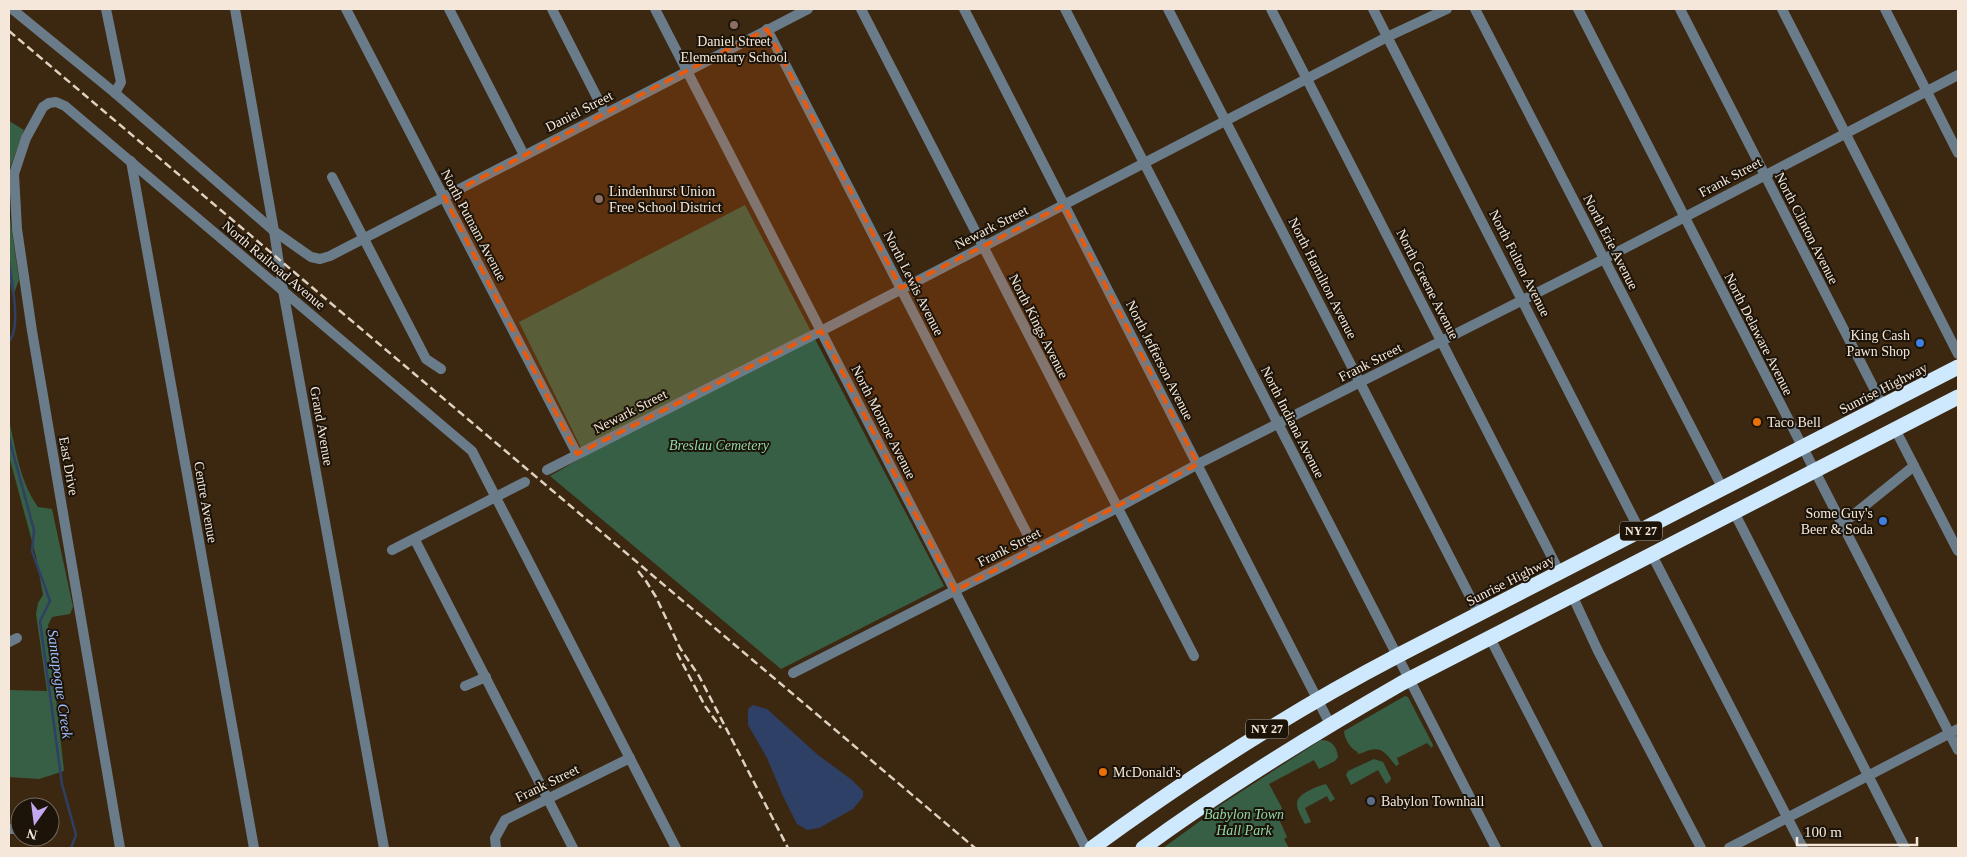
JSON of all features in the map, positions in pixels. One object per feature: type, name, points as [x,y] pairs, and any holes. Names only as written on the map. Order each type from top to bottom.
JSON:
[{"type":"highway","name":"Sunrise Highway","points":[[1092,848],[1199,772],[1317,699],[1478,614],[1958,368]]},
{"type":"highway","name":"NY 27","points":[[1144,848],[1234,784],[1330,724],[1409,679],[1958,397]]},
{"type":"street","points":[[12,9],[115,93],[274,231]]},
{"type":"street","points":[[106,9],[121,82],[115,93]]},
{"type":"street","name":"Grand Avenue","points":[[235,9],[283,290],[384,848]]},
{"type":"street","name":"North Putnam Avenue","points":[[346,9],[577,454]]},
{"type":"street","points":[[449,9],[524,155]]},
{"type":"street","points":[[552,9],[605,113]]},
{"type":"street","name":"North Monroe Avenue","points":[[655,9],[1086,848]]},
{"type":"street","name":"Daniel Street","points":[[274,231],[303,253],[316,258],[325,258],[808,9]]},
{"type":"street","name":"North Kings Avenue","points":[[861,9],[1194,656]]},
{"type":"street","name":"North Jefferson Avenue","points":[[964,9],[1330,724]]},
{"type":"street","name":"North Indiana Avenue","points":[[1065,9],[1496,848]]},
{"type":"street","name":"North Hamilton Avenue","points":[[1168,9],[1361,382],[1478,614]]},
{"type":"street","name":"North Greene Avenue","points":[[1271,9],[1560,573]]},
{"type":"street","name":"North Fulton Avenue","points":[[1373,9],[1640,531]]},
{"type":"street","name":"Newark Street","points":[[547,470],[821,331],[1387,37],[1447,9]]},
{"type":"street","name":"North Erie Avenue","points":[[1475,9],[1722,489]]},
{"type":"street","name":"North Delaware Avenue","points":[[1578,9],[1802,448],[1954,731],[1958,750]]},
{"type":"street","name":"North Clinton Avenue","points":[[1680,9],[1883,406]]},
{"type":"street","points":[[1782,9],[1958,354]]},
{"type":"street","points":[[1885,9],[1958,153]]},
{"type":"street","name":"North Lewis Avenue","points":[[767,29],[1035,549]]},
{"type":"street","name":"Frank Street","points":[[793,673],[1117,508],[1198,464],[1604,259],[1764,174],[1958,75]]},
{"type":"street","name":"North Railroad Avenue","points":[[56,102],[64,106],[131,161],[472,451],[495,498]]},
{"type":"street","name":"East Drive","points":[[56,102],[49,103],[43,107],[26,138],[14,174],[17,229],[32,330],[120,848]]},
{"type":"street","name":"Centre Avenue","points":[[131,161],[254,848]]},
{"type":"street","points":[[332,177],[426,359],[441,369]]},
{"type":"street","points":[[1895,429],[1958,551]]},
{"type":"street","points":[[1842,524],[1914,466]]},
{"type":"street","points":[[392,550],[415,540],[525,482]]},
{"type":"street","points":[[495,498],[676,848]]},
{"type":"street","points":[[1734,512],[1905,848]]},
{"type":"street","points":[[415,540],[573,848]]},
{"type":"street","points":[[1652,554],[1803,848]]},
{"type":"street","points":[[1572,595],[1598,651],[1701,848]]},
{"type":"street","points":[[1490,638],[1598,848]]},
{"type":"street","points":[[465,686],[486,677]]},
{"type":"street","points":[[1729,848],[1954,731]]},
{"type":"street","name":"Frank Street","points":[[496,848],[495,838],[505,820],[630,758]]},
{"type":"highlighted area","points":[[767,29],[901,288],[1064,205],[1198,464],[955,591],[821,331],[577,454],[444,197]]},
{"type":"green space","points":[[9,121],[24,130],[9,171]]},
{"type":"green space","points":[[9,188],[10,218],[19,280],[13,296],[9,278]]},
{"type":"green space","name":"Breslau Cemetery","points":[[745,205],[944,586],[781,669],[550,476],[585,456],[519,322]]},
{"type":"green space","points":[[9,420],[19,465],[27,487],[38,507],[52,509],[73,607],[70,614],[52,617],[48,625],[64,771],[39,779],[9,777],[9,690],[47,691],[36,614],[38,603],[43,595],[36,556],[9,456]]},
{"type":"green space","points":[[1405,696],[1408,697],[1433,745],[1432,748],[1427,743],[1397,758],[1399,764],[1396,766],[1383,751],[1375,749],[1357,754],[1358,752],[1348,743],[1344,731]]},
{"type":"green space","name":"Babylon Town Hall Park","points":[[1321,740],[1328,741],[1335,747],[1338,757],[1335,761],[1319,769],[1314,760],[1269,784],[1282,808],[1278,817],[1287,837],[1284,839],[1289,848],[1163,848],[1211,811]]},
{"type":"green space","points":[[1374,759],[1383,762],[1391,778],[1390,781],[1386,784],[1378,770],[1351,785],[1346,775],[1348,771]]},
{"type":"green space","points":[[1326,784],[1335,799],[1330,802],[1327,796],[1305,808],[1311,822],[1305,824],[1298,809],[1298,800],[1308,791]]},
{"type":"water","points":[[753,705],[767,709],[818,755],[852,780],[863,791],[863,797],[853,809],[819,828],[807,830],[797,824],[767,758],[748,725],[748,709]]},
{"type":"waterway","name":"Santapogue Creek","points":[[9,262],[15,315],[13,335],[9,341]]},
{"type":"waterway","name":"Santapogue Creek","points":[[9,438],[34,530],[32,551],[50,601],[40,621],[62,784],[76,835],[71,848]]},
{"type":"railway","points":[[9,31],[975,848]]},
{"type":"railway","points":[[638,571],[656,597],[680,648],[699,676],[788,848]]},
{"type":"railway","points":[[677,653],[705,706],[721,728]]},
{"type":"place","name":"Daniel Street Elementary School","points":[[734,25]]},
{"type":"place","name":"Lindenhurst Union Free School District","points":[[599,199]]},
{"type":"place","name":"King Cash Pawn Shop","points":[[1920,343]]},
{"type":"place","name":"Taco Bell","points":[[1757,422]]},
{"type":"place","name":"Some Guy's Beer & Soda","points":[[1883,521]]},
{"type":"place","name":"McDonald's","points":[[1103,772]]},
{"type":"place","name":"Babylon Townhall","points":[[1371,801]]}]
